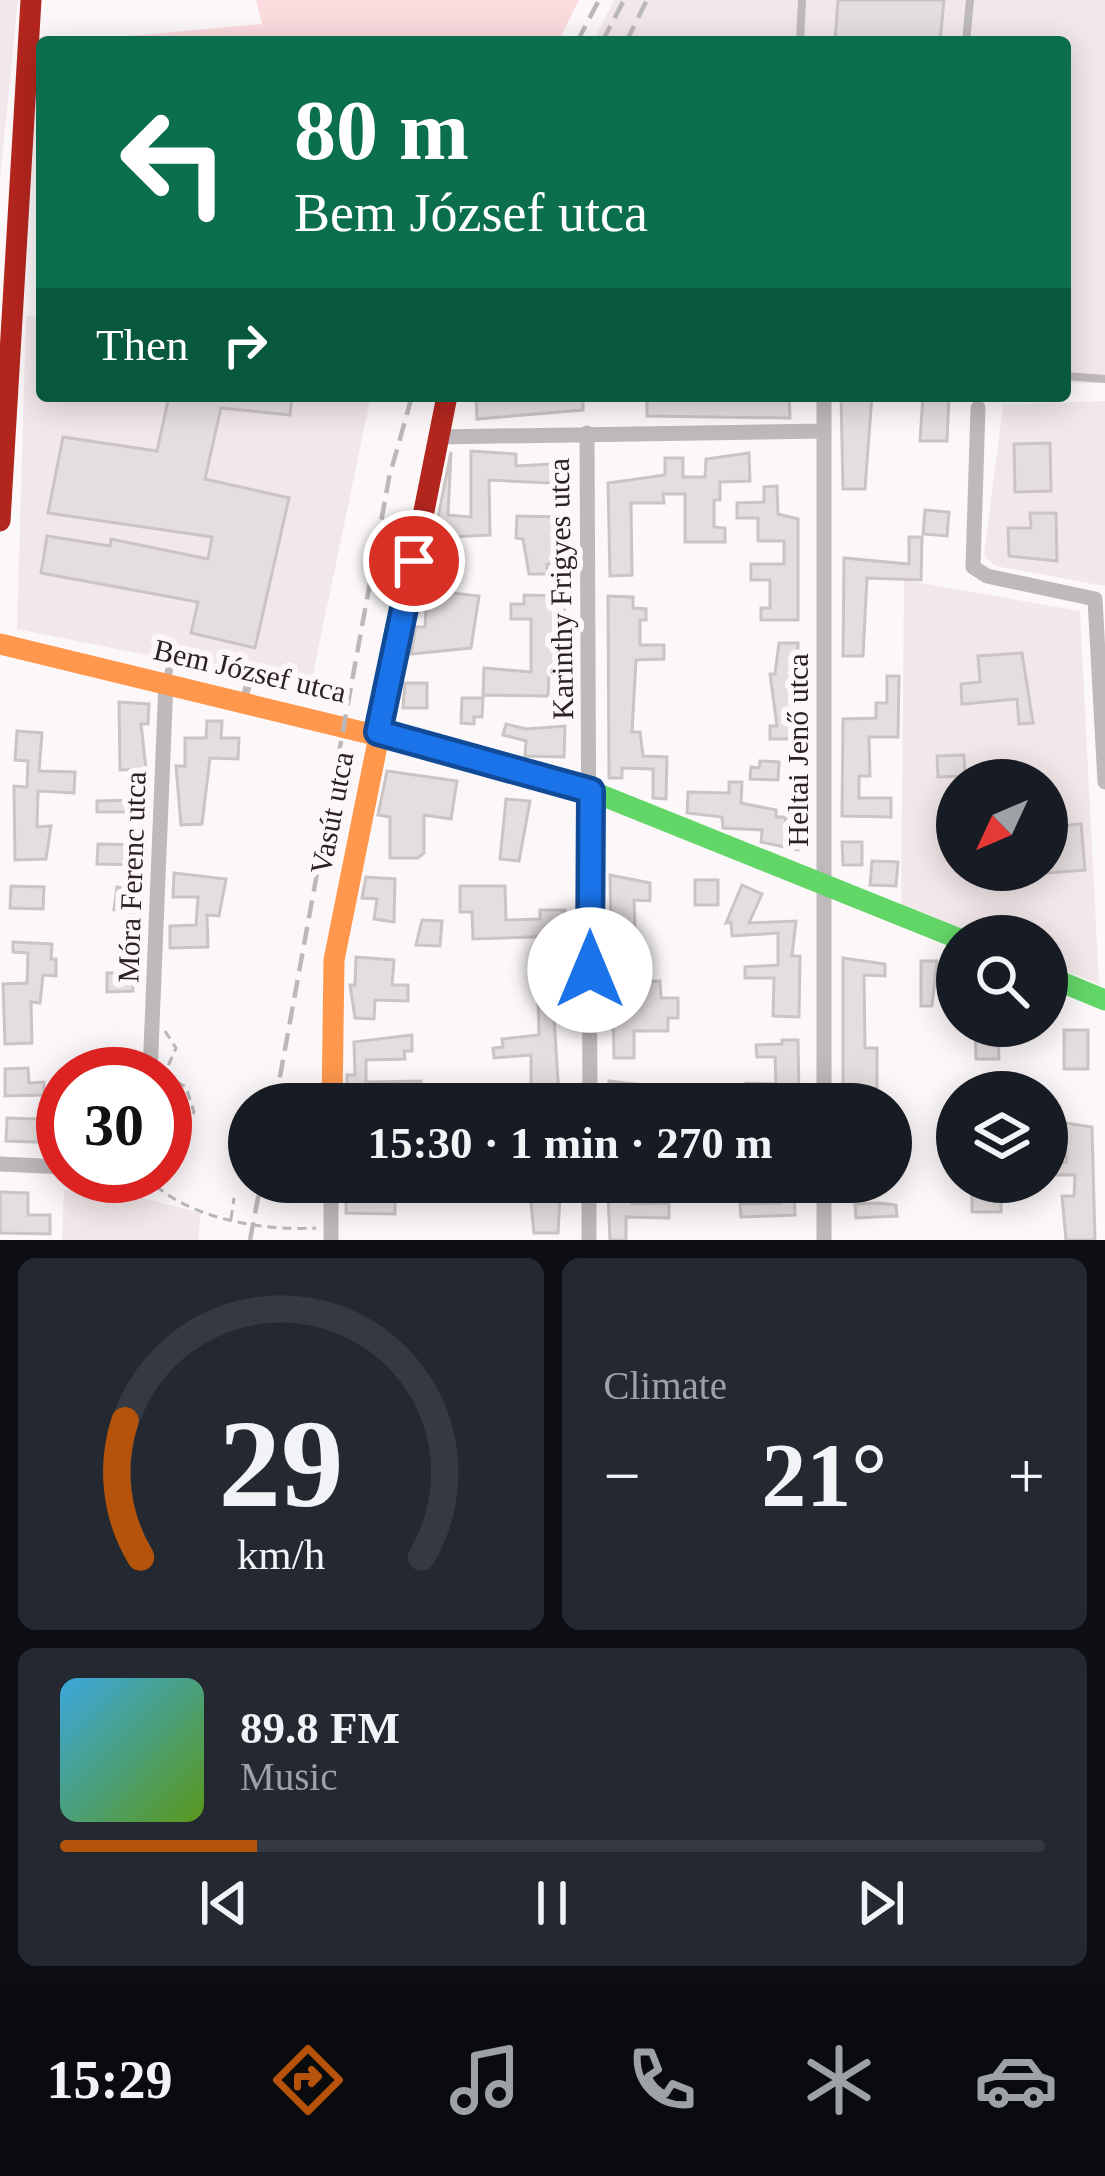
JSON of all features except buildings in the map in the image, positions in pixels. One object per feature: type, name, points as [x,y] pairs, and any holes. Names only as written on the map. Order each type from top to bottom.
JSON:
[{"type":"main road","points":[[0,520],[12,154],[31,0]]},
{"type":"main road","name":"Vasút utca","points":[[332,1083],[334,960],[446,402]]},
{"type":"main road","name":"Bem József utca","points":[[0,644],[247,688],[378,732],[591,791],[936,929]]},
{"type":"main road","points":[[1068,985],[1105,1000]]},
{"type":"street","name":"Heltai Jenő utca","points":[[824,402],[824,1083]]},
{"type":"street","points":[[984,402],[973,567],[987,576],[1095,599],[1105,782]]},
{"type":"street","points":[[437,437],[824,431]]},
{"type":"street","name":"Karinthy Frigyes utca","points":[[586,433],[590,1083]]},
{"type":"street","name":"Móra Ferenc utca","points":[[150,1047],[168,671]]},
{"type":"street","points":[[0,1164],[36,1166]]},
{"type":"street","points":[[331,1203],[331,1234]]},
{"type":"street","points":[[589,1240],[590,1203]]},
{"type":"street","points":[[824,1203],[824,1240]]},
{"type":"lane","points":[[800,36],[802,0]]},
{"type":"lane","points":[[967,36],[970,0]]},
{"type":"lane","points":[[1071,376],[1105,379]]},
{"type":"path","points":[[150,1026],[175,1040],[175,1047]]},
{"type":"path","points":[[189,1203],[231,1221],[331,1234]]},
{"type":"path","points":[[231,1221],[234,1203]]},
{"type":"shaded area","points":[[0,0],[18,0],[0,179]]},
{"type":"shaded area","points":[[256,0],[579,0],[561,36],[129,36],[262,24]]},
{"type":"shaded area","points":[[614,0],[1105,0],[1105,383],[1071,383],[1071,36],[596,36]]},
{"type":"shaded area","points":[[26,315],[36,317],[36,402],[370,402],[310,688],[17,629]]},
{"type":"shaded area","points":[[1105,401],[1105,586],[995,566],[984,555],[1003,405]]},
{"type":"shaded area","points":[[904,580],[1080,611],[1099,984],[1068,972],[1068,915],[936,915],[936,921],[901,908]]},
{"type":"shaded area","points":[[63,1203],[162,1203],[201,1213],[198,1240],[62,1240]]},
{"type":"railway","points":[[580,36],[599,0]]},
{"type":"railway","points":[[605,36],[624,0]]},
{"type":"railway","points":[[629,36],[647,0]]},
{"type":"railway","points":[[279,1083],[389,478],[410,402]]},
{"type":"railway","points":[[250,1240],[257,1203]]},
{"type":"traffic: fast","points":[[490,763],[591,791],[936,930]]},
{"type":"traffic: fast","points":[[1068,985],[1105,1000]]},
{"type":"traffic: slow","points":[[0,644],[490,763]]},
{"type":"traffic: slow","points":[[332,1083],[334,960],[381,726]]},
{"type":"traffic: jam","points":[[0,521],[31,0]]},
{"type":"traffic: jam","points":[[381,726],[446,402]]},
{"type":"route","points":[[414,561],[378,732],[591,791],[590,970]]}]
